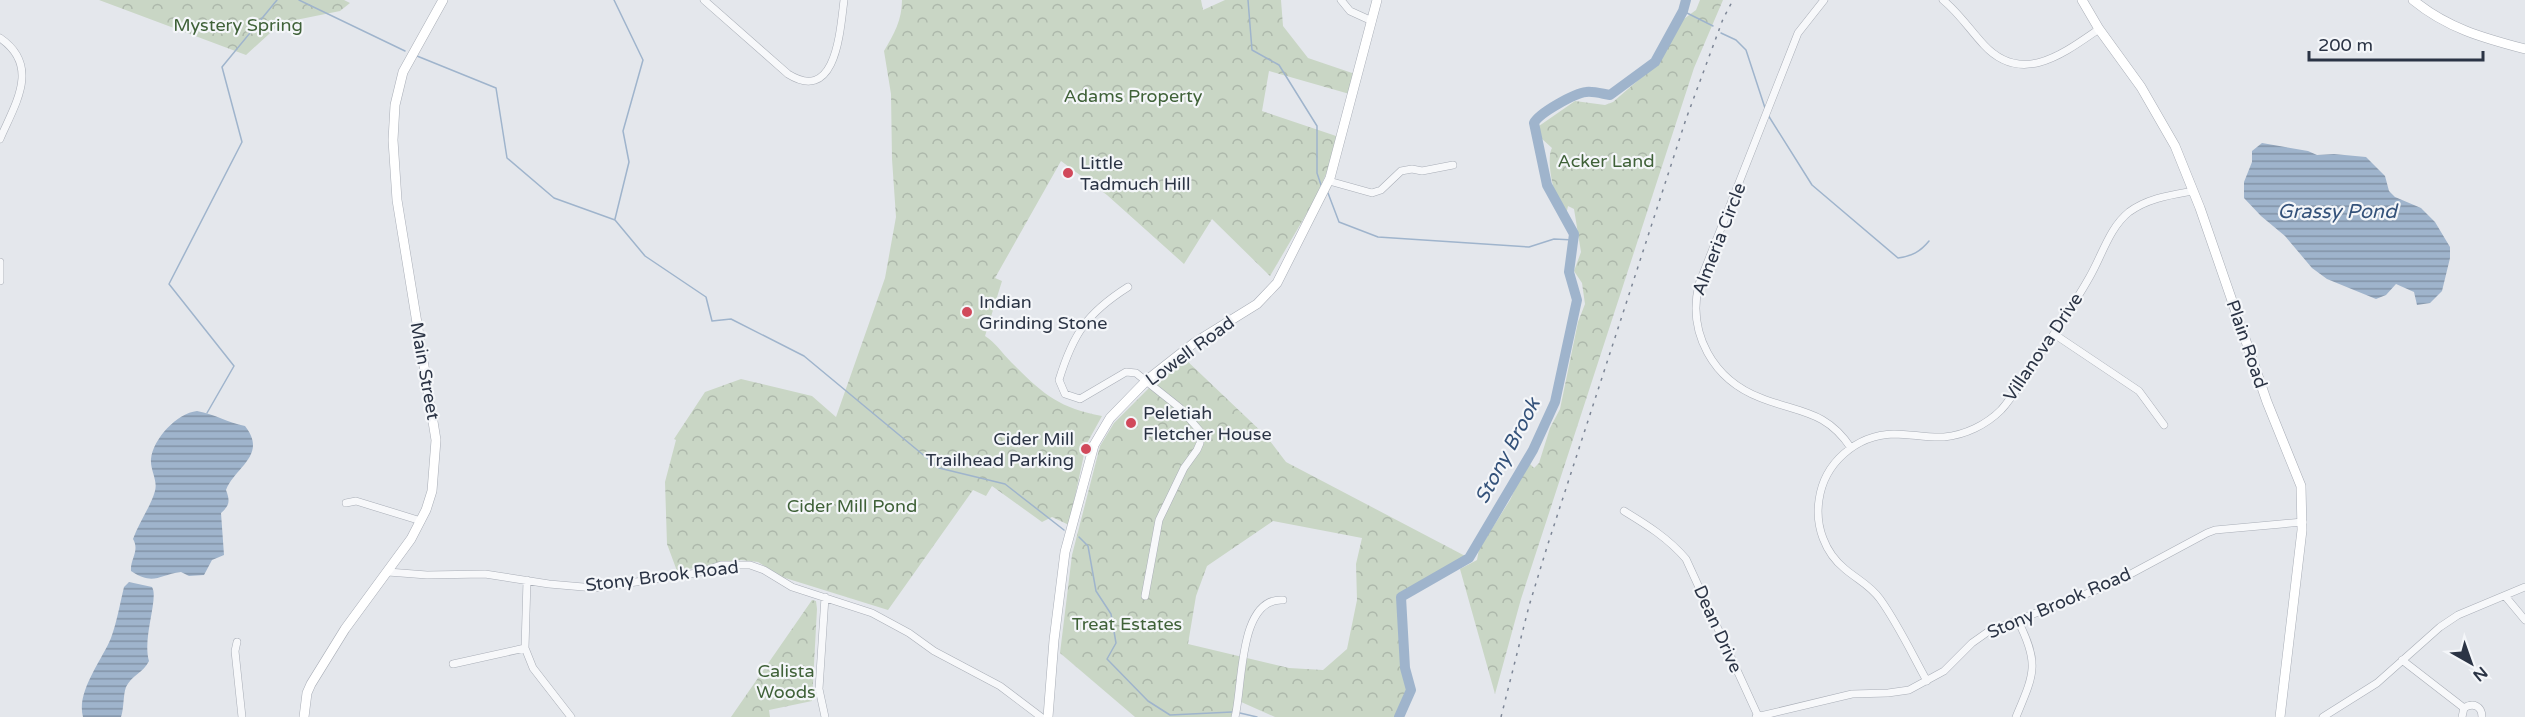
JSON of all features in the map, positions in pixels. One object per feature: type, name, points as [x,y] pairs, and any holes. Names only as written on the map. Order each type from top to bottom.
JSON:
[{"type":"main road","name":"Main Street","points":[[304,717],[307,693],[315,676],[421,521],[432,491],[436,441],[397,200],[393,130],[395,105],[404,72],[443,0]]},
{"type":"main road","name":"Lowell Road","points":[[1048,717],[1054,640],[1065,552],[1094,446],[1102,429],[1147,380],[1194,343],[1257,304],[1283,272],[1329,181],[1337,158],[1377,0]]},
{"type":"main road","name":"Plain Road","points":[[2082,0],[2159,117],[2193,191],[2267,402],[2298,476],[2303,495],[2303,522],[2280,717]]},
{"type":"main road","points":[[2413,0],[2459,30],[2525,49]]},
{"type":"street","points":[[704,0],[788,74],[803,81],[813,82],[823,78],[829,69],[838,38],[844,0]]},
{"type":"street","points":[[1341,0],[1350,11],[1372,21]]},
{"type":"street","name":"Almeria Circle","points":[[1824,0],[1798,33],[1699,284],[1695,318],[1700,341],[1706,352],[1730,379],[1759,398],[1799,408],[1821,417],[1835,427],[1851,448]]},
{"type":"street","points":[[1943,0],[1992,52],[2019,63],[2039,63],[2058,57],[2099,29]]},
{"type":"street","points":[[0,38],[19,57],[23,70],[20,91],[0,139]]},
{"type":"street","points":[[1329,181],[1372,193],[1383,188],[1398,172],[1412,169],[1422,171],[1453,165]]},
{"type":"street","name":"Villanova Drive","points":[[1928,681],[1879,598],[1866,584],[1839,563],[1822,537],[1818,514],[1821,491],[1834,464],[1851,448],[1880,436],[1944,437],[1976,428],[1993,416],[2004,405],[2054,334],[2086,283],[2110,235],[2121,219],[2135,208],[2151,200],[2193,191]]},
{"type":"street","points":[[0,262],[0,281]]},
{"type":"street","points":[[1128,287],[1107,300],[1088,317],[1063,365],[1059,384],[1068,396],[1080,399],[1126,372],[1136,373],[1180,408],[1198,429],[1201,436],[1197,450],[1184,468],[1160,520],[1145,596]]},
{"type":"street","points":[[2054,334],[2139,391],[2164,425]]},
{"type":"street","points":[[346,503],[356,501],[421,521]]},
{"type":"street","name":"Dean Drive","points":[[1624,511],[1673,544],[1686,559],[1757,717]]},
{"type":"street","name":"Stony Brook Road","points":[[1757,717],[1852,694],[1903,692],[1928,681],[1948,668],[1983,635],[2112,584],[2215,530],[2303,522]]},
{"type":"street","name":"Stony Brook Road","points":[[387,572],[427,575],[485,574],[595,588],[740,564],[760,568],[792,586],[872,613],[909,633],[934,651],[1000,686],[1041,717]]},
{"type":"street","points":[[527,580],[525,648],[533,668],[572,717]]},
{"type":"street","points":[[2323,717],[2377,683],[2458,615],[2525,587]]},
{"type":"street","points":[[2505,596],[2525,620]]},
{"type":"street","points":[[825,597],[819,689],[825,717]]},
{"type":"street","points":[[1235,717],[1252,620],[1267,603],[1283,600]]},
{"type":"street","points":[[2016,717],[2034,666],[2030,647],[2018,621]]},
{"type":"street","points":[[237,642],[235,651],[242,717]]},
{"type":"street","points":[[453,664],[525,648]]},
{"type":"street","points":[[2402,660],[2464,708]]},
{"type":"street","points":[[2464,708],[2470,705],[2477,706],[2482,717]]},
{"type":"street","points":[[2462,717],[2464,708]]},
{"type":"green space","name":"Mystery Spring","points":[[99,0],[344,0],[350,3],[340,11],[281,23],[246,55]]},
{"type":"green space","name":"Cider Mill Pond","points":[[902,0],[1201,0],[1203,10],[1225,0],[1281,0],[1283,26],[1308,58],[1358,75],[1353,95],[1269,71],[1262,111],[1342,138],[1314,201],[1270,276],[1212,219],[1184,264],[1107,195],[1061,161],[995,278],[1002,281],[985,336],[1032,382],[1052,398],[1074,409],[1102,416],[1086,445],[1069,525],[1052,517],[1042,522],[992,486],[986,496],[973,490],[888,610],[782,577],[758,562],[741,560],[677,571],[667,544],[665,482],[676,440],[674,439],[705,392],[741,379],[812,396],[836,417],[885,278],[896,217],[891,94],[884,51],[899,20]]},
{"type":"green space","name":"Acker Land","points":[[1700,0],[1723,0],[1694,68],[1521,599],[1495,694],[1460,569],[1477,560],[1479,549],[1510,500],[1525,468],[1530,464],[1534,468],[1539,463],[1550,428],[1560,409],[1578,322],[1585,304],[1582,283],[1574,271],[1581,252],[1574,209],[1568,206],[1566,215],[1558,202],[1550,172],[1552,148],[1541,138],[1539,126],[1575,101],[1605,105],[1613,102],[1658,63],[1677,24],[1696,10]]},
{"type":"green space","name":"Treat Estates","points":[[1184,358],[1267,437],[1286,462],[1469,558],[1401,597],[1405,668],[1411,690],[1399,717],[1275,717],[1239,701],[1233,717],[1135,717],[1060,653],[1072,555],[1100,446],[1114,423],[1158,379]],"holes":[[[1273,521],[1362,538],[1356,564],[1357,600],[1347,649],[1323,670],[1289,668],[1188,644],[1196,596],[1207,566]]]},
{"type":"green space","name":"Calista Woods","points":[[812,600],[816,601],[817,609],[812,701],[769,710],[770,717],[731,717]]},
{"type":"water","name":"Grassy Pond","points":[[2262,143],[2308,151],[2317,155],[2366,157],[2385,176],[2389,191],[2395,197],[2421,208],[2435,222],[2450,247],[2450,258],[2442,291],[2430,303],[2417,305],[2414,292],[2396,284],[2386,295],[2376,299],[2327,279],[2312,268],[2285,236],[2244,198],[2244,182],[2252,162],[2252,151]]},
{"type":"water","points":[[197,411],[245,426],[253,445],[248,460],[226,490],[228,503],[221,513],[224,555],[212,560],[204,575],[189,576],[181,572],[151,579],[145,578],[131,571],[131,567],[136,547],[133,539],[155,491],[156,483],[151,463],[153,451],[167,428],[189,413]]},
{"type":"water","points":[[129,582],[152,587],[154,592],[147,652],[149,661],[126,687],[121,717],[83,717],[83,697],[86,687],[111,638],[124,587]]},
{"type":"waterway","points":[[207,413],[234,366],[169,284],[242,142],[222,67],[277,0]]},
{"type":"waterway","points":[[299,0],[405,51]]},
{"type":"waterway","points":[[614,0],[643,60],[623,131],[629,162],[615,219]]},
{"type":"waterway","points":[[1248,0],[1252,50],[1279,65],[1317,126],[1317,173],[1321,185]]},
{"type":"waterway","name":"Stony Brook","points":[[1399,717],[1411,690],[1405,668],[1401,597],[1469,558],[1533,450],[1555,402],[1577,300],[1569,272],[1574,234],[1547,185],[1534,123],[1550,109],[1581,93],[1610,95],[1655,62],[1683,11],[1686,0]]},
{"type":"waterway","points":[[1683,11],[1713,26]]},
{"type":"waterway","points":[[1721,33],[1736,40],[1746,50],[1765,108]]},
{"type":"waterway","points":[[417,56],[496,88],[507,158],[554,198],[615,220],[645,256],[706,297],[712,321],[731,319],[804,356],[939,468],[1005,484],[1064,530]]},
{"type":"waterway","points":[[1768,115],[1812,185],[1898,258],[1915,253],[1929,241]]},
{"type":"waterway","points":[[1328,193],[1339,222],[1378,237],[1529,247],[1554,239],[1574,240]]},
{"type":"waterway","points":[[1079,537],[1088,546],[1096,591],[1111,614],[1116,643],[1107,659],[1148,701],[1170,715],[1232,712]]},
{"type":"waterway","points":[[1240,713],[1257,717]]},
{"type":"railway","points":[[1501,717],[1529,606],[1547,547],[1686,119],[1723,19],[1733,0]]},
{"type":"place","name":"Little Tadmuch Hill","points":[[1068,173]]},
{"type":"place","name":"Indian Grinding Stone","points":[[967,312]]},
{"type":"place","name":"Peletiah Fletcher House","points":[[1131,423]]},
{"type":"place","name":"Cider Mill Trailhead Parking","points":[[1086,449]]},
{"type":"park label","name":"Adams Property","points":[[1133,96]]}]
